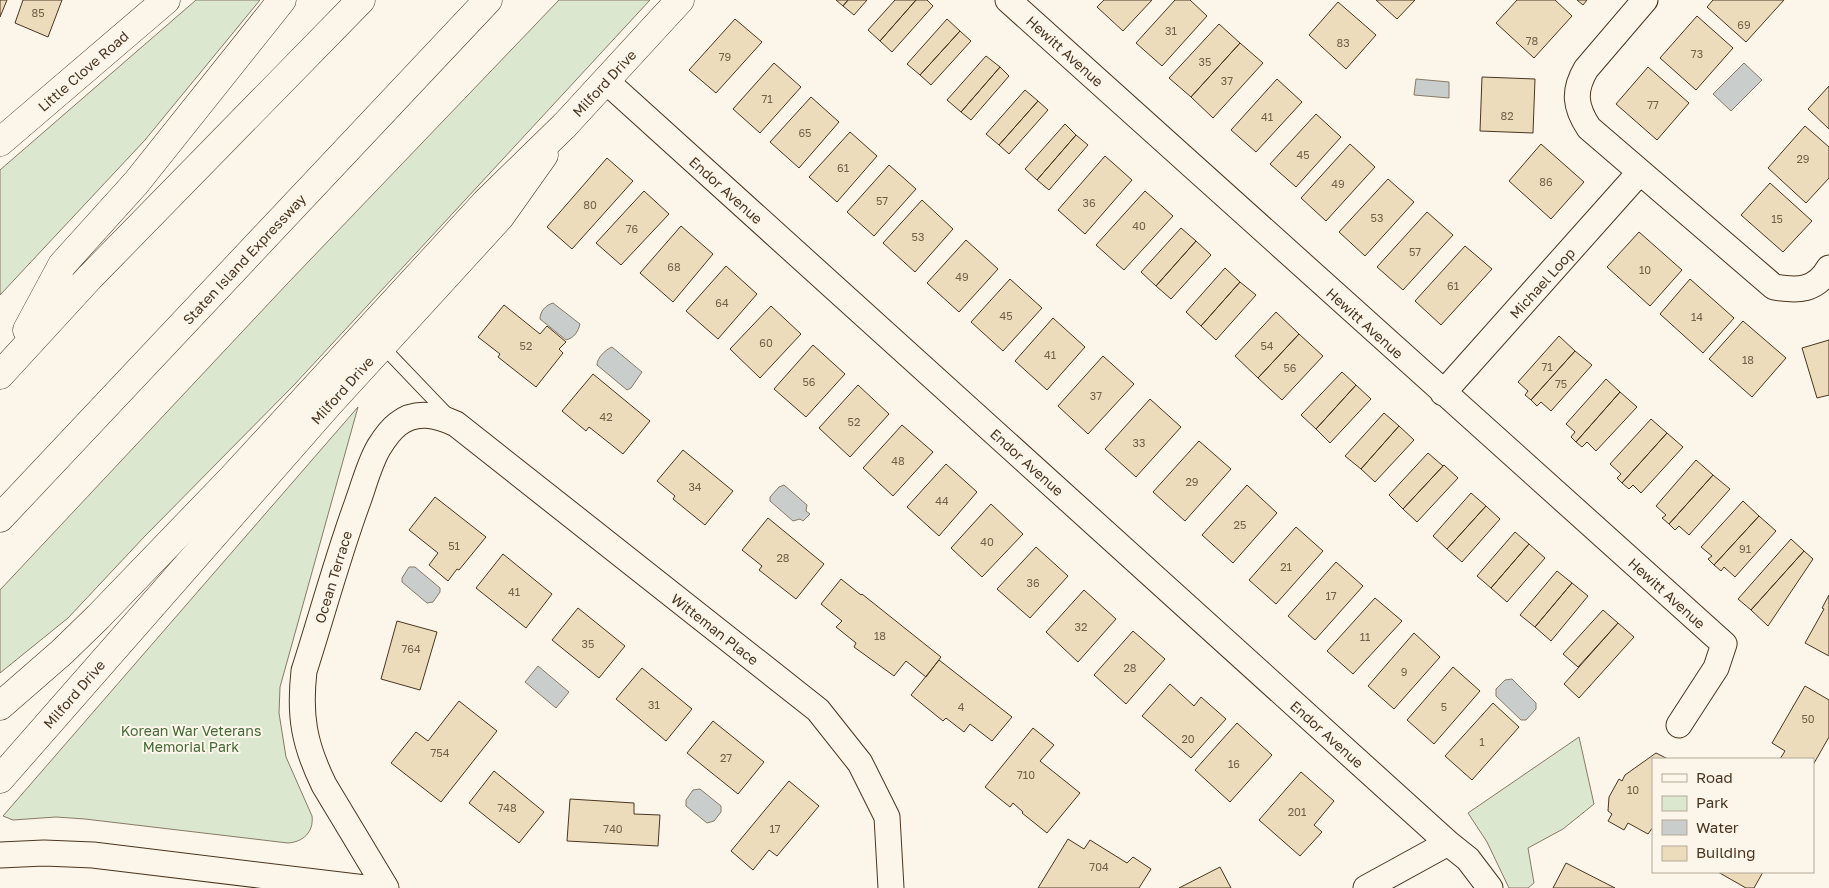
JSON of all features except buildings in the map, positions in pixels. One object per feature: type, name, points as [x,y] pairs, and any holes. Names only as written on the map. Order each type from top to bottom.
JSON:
[{"type":"main road","name":"Little Clove Road","points":[[0,142],[166,0]]},
{"type":"main road","points":[[3,371],[62,265],[136,183],[282,0]]},
{"type":"main road","points":[[3,371],[90,277],[361,0]]},
{"type":"main road","name":"Staten Island Expressway","points":[[0,518],[488,0]]},
{"type":"main road","name":"Milford Drive","points":[[0,778],[236,509],[500,217],[565,125],[680,0]]},
{"type":"main road","points":[[0,706],[62,652],[98,617],[232,478],[485,203],[565,125]]},
{"type":"street","name":"Hewitt Avenue","points":[[1008,0],[1724,644],[1716,668],[1679,725]]},
{"type":"street","points":[[1645,0],[1586,69],[1578,82],[1578,108],[1589,128],[1774,287],[1794,290],[1814,285],[1829,268]]},
{"type":"street","name":"Endor Avenue","points":[[606,81],[1448,843],[1468,859],[1490,888]]},
{"type":"street","name":"Michael Loop","points":[[1443,393],[1640,172]]},
{"type":"street","name":"Ocean Terrace","points":[[386,888],[324,785],[310,753],[305,737],[301,704],[304,671],[346,536],[378,448],[391,430],[399,423],[415,416],[434,416],[456,424]]},
{"type":"street","name":"Witteman Place","points":[[456,424],[818,710],[860,763],[887,817],[891,888]]},
{"type":"street","points":[[1366,888],[1448,843]]},
{"type":"street","points":[[0,855],[93,855],[365,888]]},
{"type":"lane","points":[[382,346],[456,424]]},
{"type":"green space","points":[[196,0],[260,0],[145,140],[0,295],[0,170]]},
{"type":"green space","points":[[559,0],[650,0],[294,385],[145,536],[68,618],[0,673],[0,590],[287,284]]},
{"type":"green space","name":"Korean War Veterans Memorial Park","points":[[358,407],[280,687],[279,713],[286,757],[312,816],[311,827],[306,835],[298,841],[288,843],[85,819],[56,817],[13,820],[3,816]]},
{"type":"green space","points":[[1579,737],[1594,804],[1563,829],[1528,848],[1534,883],[1528,888],[1509,888],[1487,842],[1468,813]]},
{"type":"water","points":[[1744,63],[1762,80],[1731,111],[1713,94]]},
{"type":"water","points":[[1416,79],[1449,82],[1449,98],[1414,95]]},
{"type":"water","points":[[553,303],[580,324],[578,330],[569,339],[566,340],[540,319],[544,309]]},
{"type":"water","points":[[612,347],[642,372],[631,388],[627,390],[597,365],[602,354]]},
{"type":"water","points":[[784,485],[807,505],[806,511],[810,514],[803,521],[800,519],[793,521],[770,501],[770,497],[779,487]]},
{"type":"water","points":[[409,567],[415,567],[440,588],[440,592],[433,602],[427,603],[402,582],[402,578]]},
{"type":"water","points":[[538,666],[569,692],[556,708],[525,682]]},
{"type":"water","points":[[1512,679],[1536,703],[1536,709],[1526,720],[1521,720],[1496,696],[1496,689],[1505,680]]},
{"type":"water","points":[[700,789],[721,806],[721,812],[714,821],[707,823],[686,806],[686,800],[693,790]]}]
